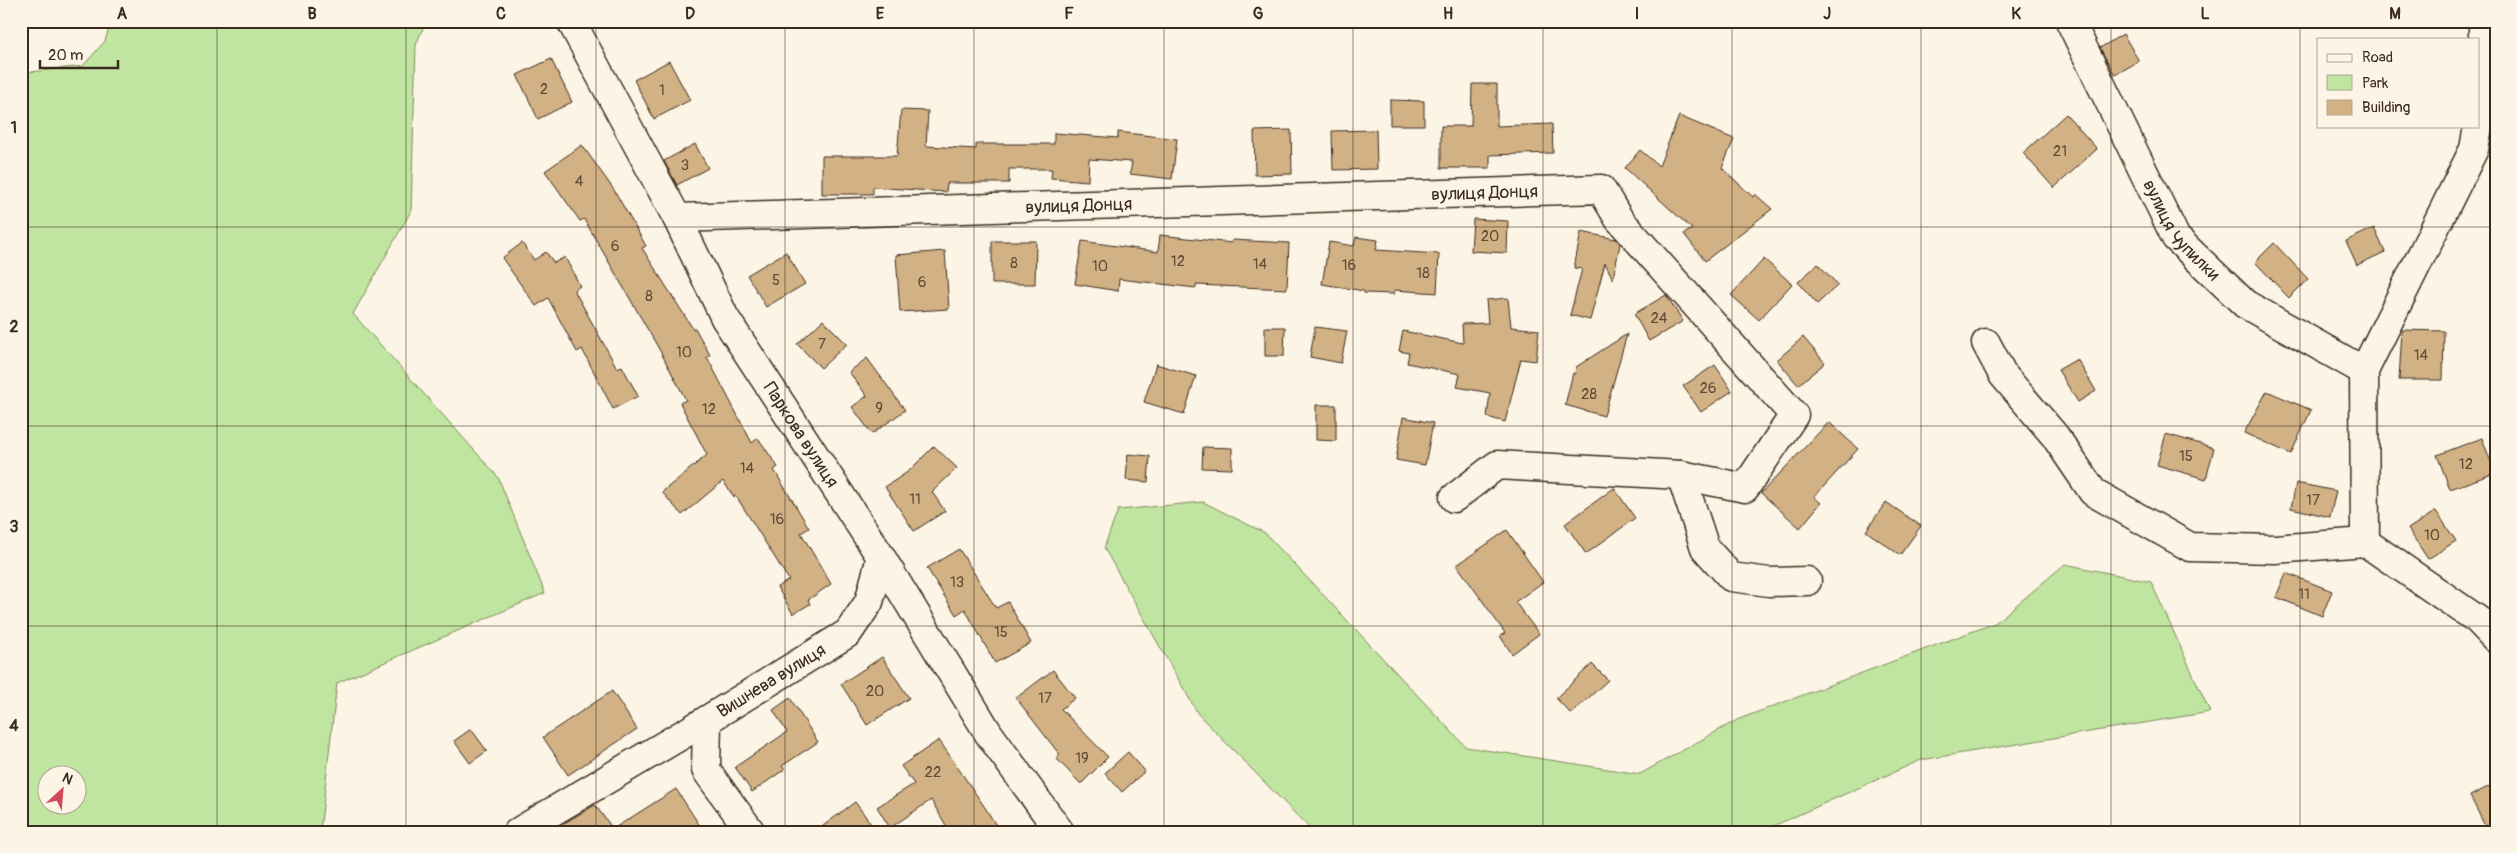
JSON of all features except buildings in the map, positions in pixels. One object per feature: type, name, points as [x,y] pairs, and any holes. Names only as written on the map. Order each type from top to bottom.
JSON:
[{"type":"street","name":"Паркова вулиця","points":[[571,21],[676,218],[725,318],[881,557],[989,734],[1060,832]]},
{"type":"street","name":"вулиця Чупилки","points":[[2070,21],[2176,238],[2245,304],[2364,371]]},
{"type":"street","points":[[2480,110],[2482,98],[2482,21]]},
{"type":"street","points":[[2365,542],[2364,371],[2474,149],[2478,128]]},
{"type":"street","name":"вулиця Донця","points":[[676,218],[1601,189],[1619,219],[1794,415],[1745,488],[1681,475],[1497,465],[1454,498]]},
{"type":"street","points":[[1986,344],[2003,376],[2055,436],[2094,492],[2190,547],[2275,549],[2365,542],[2478,620],[2496,639]]},
{"type":"street","points":[[1681,475],[1705,548],[1731,577],[1769,582],[1807,581]]},
{"type":"street","name":"Вишнева вулиця","points":[[751,832],[706,770],[707,720],[848,633],[869,602],[881,557]]},
{"type":"street","points":[[518,832],[707,720]]},
{"type":"green space","points":[[111,21],[426,21],[416,45],[411,211],[353,314],[498,477],[545,593],[337,683],[320,832],[21,832],[21,73],[83,66],[105,41]]},
{"type":"green space","points":[[1203,502],[1265,533],[1466,747],[1640,774],[1739,719],[1995,623],[2065,564],[2151,582],[2210,712],[1921,760],[1760,832],[1313,832],[1198,714],[1104,548],[1118,510]]}]
